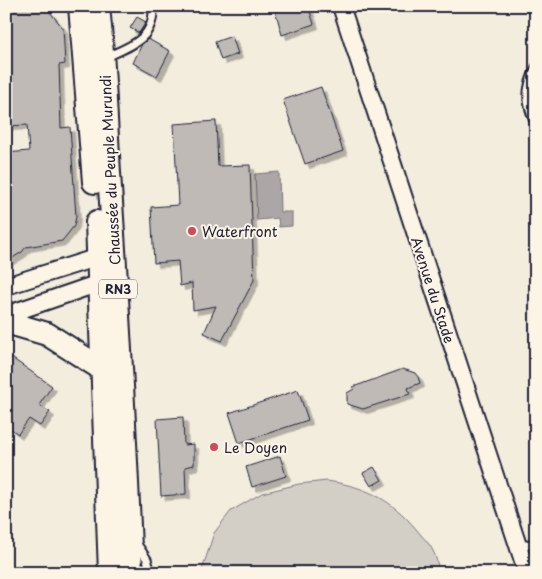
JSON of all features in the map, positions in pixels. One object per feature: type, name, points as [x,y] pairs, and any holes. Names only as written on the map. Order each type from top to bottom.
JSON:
[{"type":"highway","name":"Chaussée du Peuple Murundi","points":[[80,6],[107,255]]},
{"type":"highway","name":"Chaussée du Peuple Murundi","points":[[98,6],[103,59],[108,280],[131,573]]},
{"type":"highway","name":"Chaussée du Peuple Murundi","points":[[108,280],[102,369],[110,573]]},
{"type":"highway","points":[[6,322],[27,326],[47,334],[102,369]]},
{"type":"street","name":"Avenue du Stade","points":[[341,6],[517,548],[527,573]]},
{"type":"street","points":[[26,308],[12,284],[107,255]]},
{"type":"street","points":[[6,315],[108,280]]},
{"type":"lane","points":[[103,59],[136,44],[146,34],[153,6]]},
{"type":"lane","points":[[536,68],[527,84],[529,110],[536,126]]},
{"type":"lane","points":[[129,533],[147,559],[151,573]]},
{"type":"lane","points":[[517,548],[536,542]]},
{"type":"shaded area","points":[[279,172],[280,212],[292,212],[292,226],[279,227],[278,218],[257,220],[255,174]]},
{"type":"shaded area","points":[[327,481],[356,487],[369,492],[401,513],[429,544],[440,573],[201,573],[214,533],[231,511],[262,493],[299,484]]},
{"type":"building","points":[[6,6],[45,6],[63,28],[65,64],[59,65],[61,128],[70,127],[76,217],[74,226],[62,241],[26,247],[22,252],[6,262],[6,153],[29,151],[27,125],[6,126],[6,109],[9,109]]},
{"type":"building","points":[[274,6],[308,6],[314,24],[282,35]]},
{"type":"building","points":[[137,17],[146,22],[139,33],[130,28]]},
{"type":"building","points":[[232,36],[238,54],[221,60],[215,42]]},
{"type":"building","points":[[148,39],[170,51],[157,76],[133,63],[142,44]]},
{"type":"building","points":[[321,87],[343,151],[305,164],[283,100]]},
{"type":"building","points":[[216,121],[218,166],[250,165],[254,280],[222,341],[204,333],[216,306],[193,310],[192,283],[180,286],[178,261],[154,263],[151,207],[178,205],[174,124]]},
{"type":"building","points":[[6,354],[52,386],[39,405],[50,412],[40,426],[29,419],[18,434],[6,425]]},
{"type":"building","points":[[403,369],[415,373],[420,383],[408,388],[410,394],[363,409],[347,404],[347,393],[354,389],[353,387]]},
{"type":"building","points":[[298,390],[308,420],[239,443],[229,413]]},
{"type":"building","points":[[183,417],[184,445],[194,444],[194,465],[185,467],[186,494],[161,496],[157,419]]},
{"type":"building","points":[[280,456],[286,476],[252,487],[246,467]]},
{"type":"building","points":[[374,467],[382,480],[371,486],[363,473]]},
{"type":"place","name":"Waterfront","points":[[192,231]]},
{"type":"place","name":"Le Doyen","points":[[214,447]]}]
